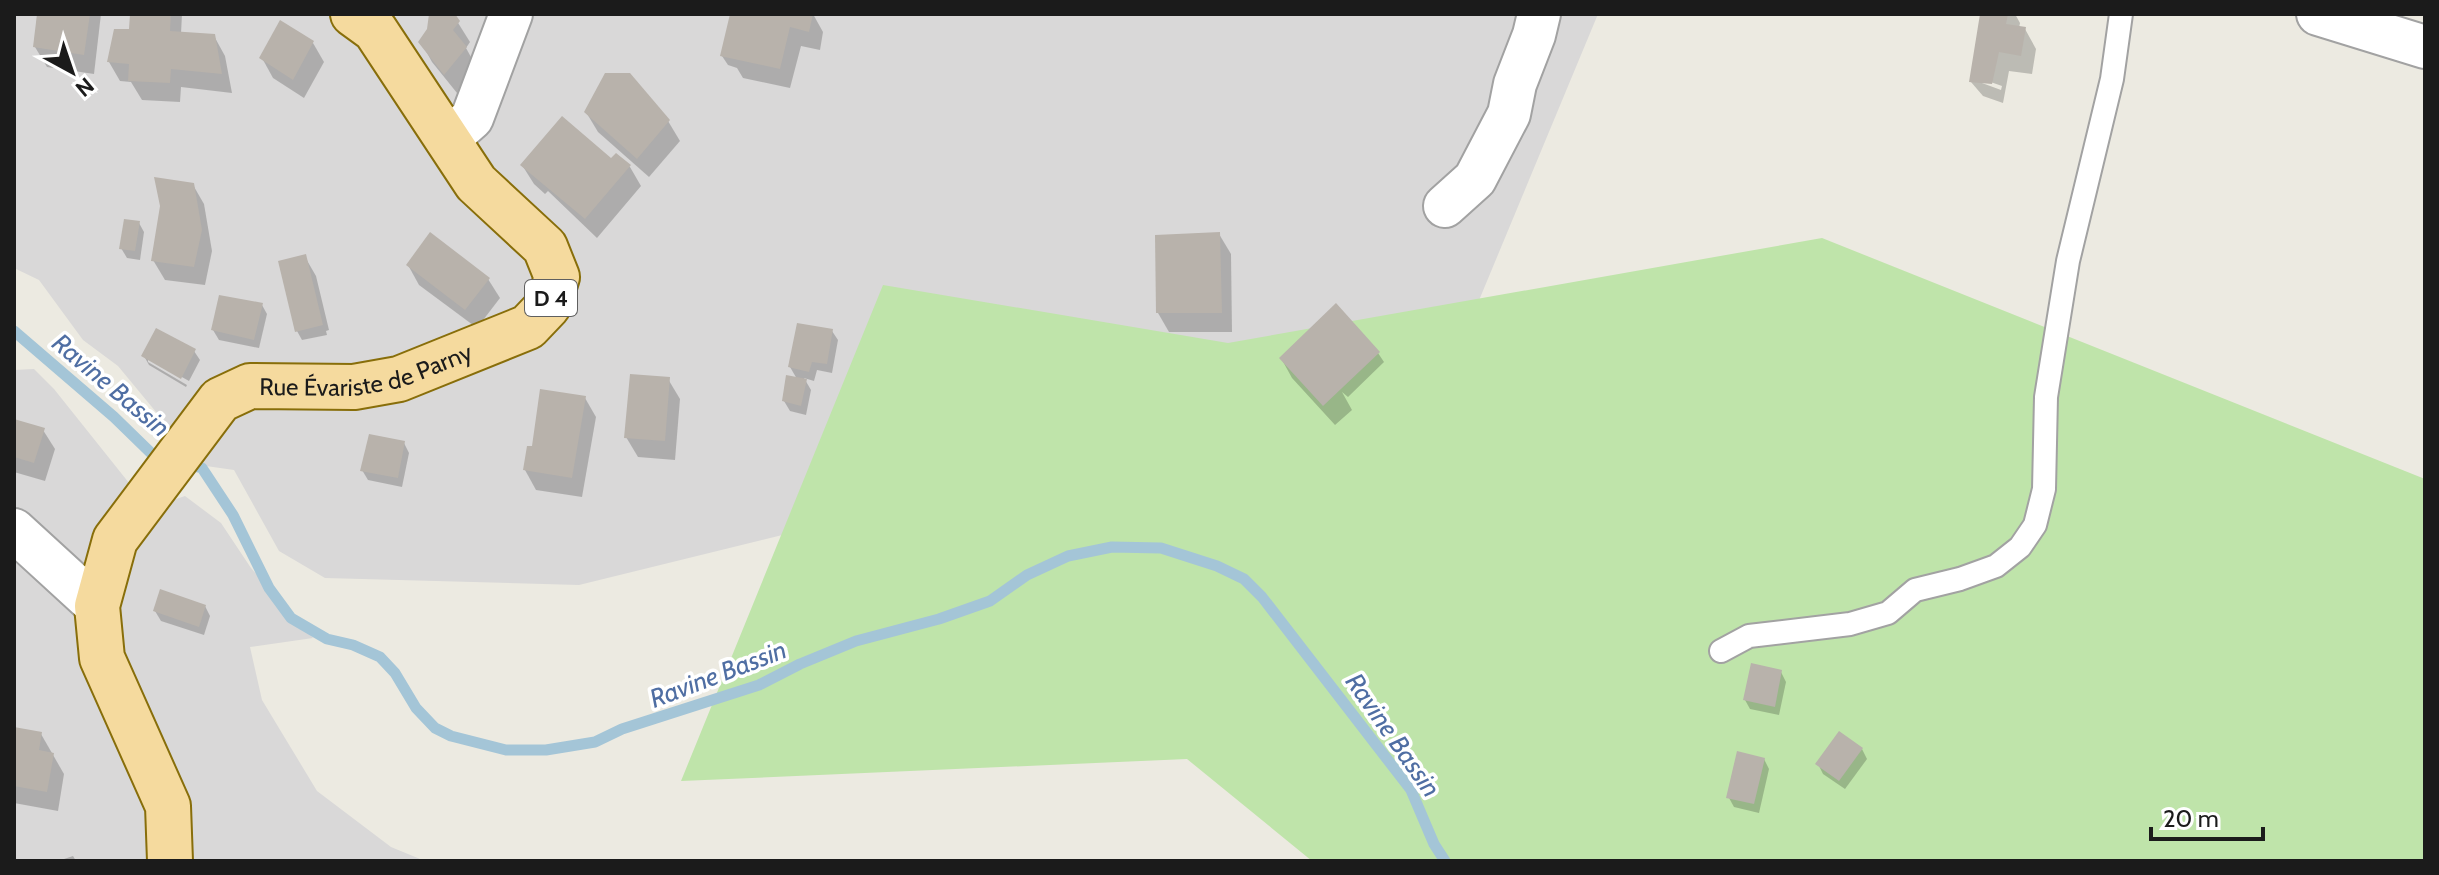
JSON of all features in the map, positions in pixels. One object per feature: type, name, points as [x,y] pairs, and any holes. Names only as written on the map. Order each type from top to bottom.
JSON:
[{"type":"main road","name":"Rue Évariste de Parny","points":[[170,861],[168,806],[102,658],[97,606],[115,540],[220,400],[250,386],[354,387],[399,379],[528,327],[548,306],[557,277],[545,247],[476,183],[375,30],[353,14]]},
{"type":"street","points":[[447,140],[472,118],[511,14]]},
{"type":"street","points":[[1445,206],[1475,179],[1509,114],[1515,84],[1539,14]]},
{"type":"street","points":[[2318,14],[2425,47]]},
{"type":"street","points":[[14,530],[97,606]]},
{"type":"lane","points":[[1721,651],[1749,636],[1850,624],[1888,613],[1915,590],[1996,566],[2020,547],[2035,525],[2044,489],[2046,397],[2068,261],[2112,79],[2121,14]]},
{"type":"shaded area","points":[[14,14],[1598,14],[1401,488],[925,500],[579,585],[325,578],[279,551],[234,470],[192,464],[161,418],[118,366],[83,340],[39,280],[14,268]]},
{"type":"shaded area","points":[[34,369],[54,389],[149,508],[185,496],[221,523],[251,568],[313,638],[250,647],[262,700],[317,791],[391,847],[425,861],[14,861],[14,370]]},
{"type":"green space","points":[[1822,238],[2425,479],[2425,861],[1312,861],[1187,759],[681,781],[883,285],[1228,343]]},
{"type":"building","points":[[37,14],[90,14],[84,55],[33,47]]},
{"type":"building","points":[[130,14],[171,14],[170,31],[215,34],[222,74],[171,69],[170,83],[128,81],[129,64],[107,62],[114,29],[129,29]]},
{"type":"building","points":[[429,14],[455,14],[460,21],[453,30],[467,47],[444,75],[418,42],[427,29]]},
{"type":"building","points":[[730,14],[813,14],[809,32],[790,27],[780,69],[720,56]]},
{"type":"building","points":[[1980,14],[2008,14],[2006,24],[2026,27],[2021,56],[1999,52],[1992,84],[1969,82]]},
{"type":"building","points":[[280,20],[314,41],[293,80],[259,58]]},
{"type":"building","points":[[605,73],[630,73],[670,120],[637,159],[584,112]]},
{"type":"building","points":[[562,116],[611,158],[616,153],[631,165],[585,219],[520,165]]},
{"type":"building","points":[[154,177],[194,183],[202,230],[194,267],[151,261],[160,206]]},
{"type":"building","points":[[124,219],[140,221],[135,251],[119,249]]},
{"type":"building","points":[[430,232],[490,278],[465,310],[406,265]]},
{"type":"building","points":[[1220,232],[1222,313],[1156,313],[1155,235]]},
{"type":"building","points":[[306,254],[323,325],[295,332],[278,261]]},
{"type":"building","points":[[219,295],[263,303],[254,340],[211,330]]},
{"type":"building","points":[[1336,303],[1380,352],[1323,406],[1279,358]]},
{"type":"building","points":[[797,323],[833,329],[827,364],[812,362],[809,372],[788,367]]},
{"type":"building","points":[[156,328],[196,349],[181,379],[141,356]]},
{"type":"building","points":[[630,374],[670,377],[665,441],[624,438]]},
{"type":"building","points":[[786,375],[807,379],[801,406],[782,401]]},
{"type":"building","points":[[540,389],[586,396],[572,478],[523,470],[527,446],[532,446]]},
{"type":"building","points":[[14,419],[45,428],[34,463],[14,457]]},
{"type":"building","points":[[369,434],[405,441],[398,478],[360,471]]},
{"type":"building","points":[[160,589],[206,605],[199,627],[153,611]]},
{"type":"building","points":[[1751,663],[1782,670],[1775,707],[1743,700]]},
{"type":"building","points":[[14,727],[42,732],[39,750],[54,753],[47,792],[14,786]]},
{"type":"building","points":[[1839,731],[1863,748],[1839,781],[1815,764]]},
{"type":"building","points":[[1737,751],[1765,758],[1754,804],[1726,798]]},
{"type":"waterway","name":"Ravine Bassin","points":[[14,331],[152,454],[166,458]]},
{"type":"waterway","name":"Ravine Bassin","points":[[186,464],[202,468],[233,515],[269,588],[291,618],[327,639],[353,645],[380,657],[395,673],[416,708],[435,728],[451,736],[506,750],[546,750],[595,742],[622,729],[759,685],[856,641],[939,619],[990,601],[1027,575],[1068,556],[1112,547],[1161,548],[1217,566],[1244,579],[1262,597],[1411,790],[1434,844],[1445,861]]}]
